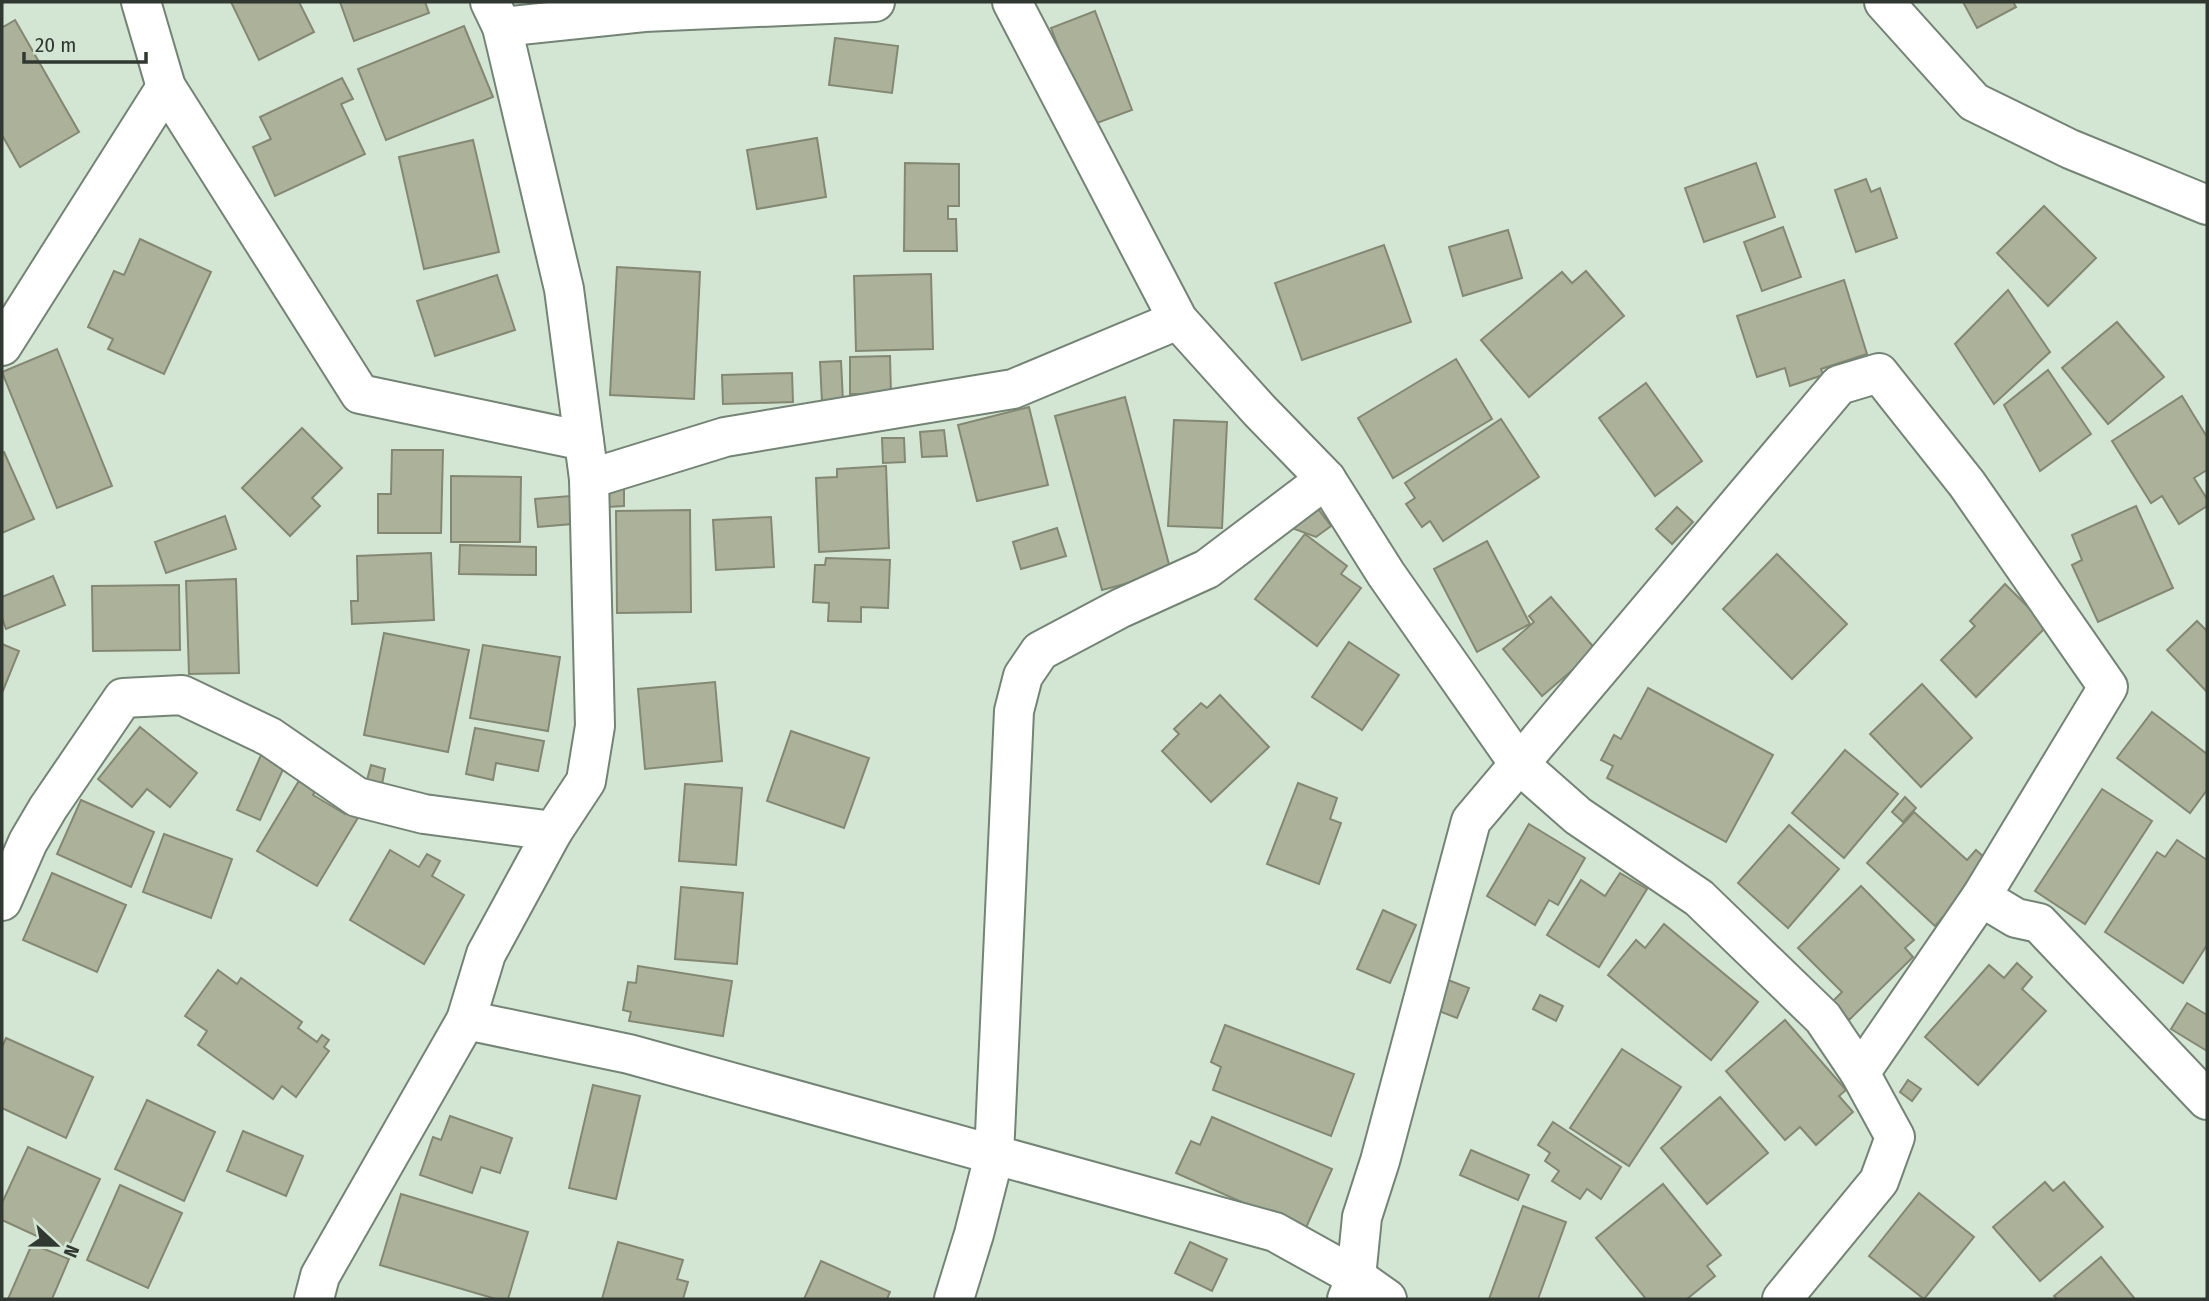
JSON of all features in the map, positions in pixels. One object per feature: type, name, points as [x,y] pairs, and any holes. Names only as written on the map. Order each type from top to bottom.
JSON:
[{"type":"street","points":[[141,2],[166,87],[360,394],[584,440]]},
{"type":"street","points":[[314,1299],[320,1276],[466,1020],[486,954],[553,831],[586,781],[595,726],[589,479],[564,289],[496,15],[875,2]]},
{"type":"street","points":[[1012,2],[1178,320],[1258,410],[1326,479],[1386,574],[1520,764],[1578,816],[1699,898],[1823,1017],[1860,1073],[1895,1137],[1879,1181],[1782,1299]]},
{"type":"street","points":[[1884,2],[1974,102],[2070,149],[2207,205]]},
{"type":"street","points":[[2,346],[166,87]]},
{"type":"street","points":[[589,479],[725,437],[1013,389],[1178,320]]},
{"type":"street","points":[[1352,1288],[1362,1217],[1380,1161],[1471,821],[1839,385],[1879,373],[1967,484],[2108,687],[1981,897],[1860,1073]]},
{"type":"street","points":[[954,1299],[994,1156],[1014,711],[1023,676],[1041,651],[1121,608],[1207,569],[1326,479]]},
{"type":"street","points":[[2,901],[28,842],[47,808],[123,698],[182,695],[270,737],[356,797],[424,814],[553,831]]},
{"type":"street","points":[[1981,897],[2015,918],[2039,923],[2207,1100]]},
{"type":"street","points":[[466,1020],[629,1054],[1275,1232],[1352,1288],[1387,1299]]},
{"type":"building","points":[[231,2],[299,2],[314,32],[259,60]]},
{"type":"building","points":[[340,2],[425,2],[429,13],[354,41]]},
{"type":"building","points":[[1963,2],[2013,2],[2016,7],[1977,28]]},
{"type":"building","points":[[1095,11],[1132,110],[1089,126],[1051,28]]},
{"type":"building","points":[[15,20],[79,132],[20,167],[2,135],[2,25],[3,27]]},
{"type":"building","points":[[464,26],[493,97],[386,140],[358,69]]},
{"type":"building","points":[[835,38],[898,46],[892,93],[829,85]]},
{"type":"building","points":[[342,78],[353,99],[341,104],[365,154],[275,196],[253,147],[271,139],[260,117]]},
{"type":"building","points":[[817,138],[826,197],[757,209],[747,150]]},
{"type":"building","points":[[473,140],[499,252],[424,269],[399,157]]},
{"type":"building","points":[[905,163],[959,164],[959,206],[948,206],[948,219],[956,219],[957,251],[904,251]]},
{"type":"building","points":[[1756,163],[1775,217],[1704,242],[1685,188]]},
{"type":"building","points":[[1866,179],[1871,192],[1880,188],[1897,238],[1856,252],[1835,190]]},
{"type":"building","points":[[2044,206],[2096,258],[2048,306],[1997,253]]},
{"type":"building","points":[[1783,227],[1801,277],[1762,291],[1744,242]]},
{"type":"building","points":[[1508,230],[1522,278],[1463,296],[1449,247]]},
{"type":"building","points":[[140,239],[211,272],[164,374],[108,349],[113,339],[88,327],[114,271],[124,275]]},
{"type":"building","points":[[1384,245],[1411,322],[1302,360],[1275,283]]},
{"type":"building","points":[[617,267],[700,272],[694,399],[610,395]]},
{"type":"building","points":[[1586,271],[1624,316],[1529,397],[1481,340],[1562,272],[1572,283]]},
{"type":"building","points":[[931,274],[933,349],[856,351],[854,276]]},
{"type":"building","points":[[497,275],[515,330],[435,356],[417,301]]},
{"type":"building","points":[[1844,280],[1867,354],[1821,369],[1823,375],[1790,386],[1785,368],[1757,377],[1737,316]]},
{"type":"building","points":[[2008,290],[2050,352],[1994,404],[1955,344]]},
{"type":"building","points":[[2117,322],[2164,377],[2108,424],[2062,368]]},
{"type":"building","points":[[57,349],[112,486],[57,508],[2,372]]},
{"type":"building","points":[[890,356],[891,394],[850,394],[850,357]]},
{"type":"building","points":[[1456,359],[1492,419],[1393,478],[1358,418]]},
{"type":"building","points":[[841,361],[843,401],[822,402],[820,362]]},
{"type":"building","points":[[2048,370],[2091,434],[2040,471],[2004,405]]},
{"type":"building","points":[[792,373],[793,402],[723,404],[722,375]]},
{"type":"building","points":[[1646,383],[1702,461],[1655,496],[1599,418]]},
{"type":"building","points":[[2182,396],[2207,437],[2207,470],[2194,478],[2207,499],[2207,506],[2179,524],[2162,496],[2151,503],[2112,441]]},
{"type":"building","points":[[1125,397],[1171,572],[1102,590],[1055,416]]},
{"type":"building","points":[[1029,407],[1048,485],[977,501],[958,425]]},
{"type":"building","points":[[1501,419],[1539,477],[1443,541],[1430,521],[1422,527],[1406,504],[1415,498],[1405,483]]},
{"type":"building","points":[[1174,420],[1227,422],[1222,528],[1168,526]]},
{"type":"building","points":[[302,428],[342,468],[312,498],[320,506],[290,536],[242,488]]},
{"type":"building","points":[[944,430],[947,456],[922,457],[920,432]]},
{"type":"building","points":[[882,438],[904,438],[905,462],[883,463]]},
{"type":"building","points":[[392,450],[443,450],[441,533],[378,533],[378,494],[391,494]]},
{"type":"building","points":[[4,452],[34,519],[2,533],[2,453]]},
{"type":"building","points":[[886,466],[889,548],[819,552],[816,478],[837,477],[837,469]]},
{"type":"building","points":[[451,476],[521,477],[520,542],[451,542]]},
{"type":"building","points":[[607,483],[624,483],[624,506],[607,507]]},
{"type":"building","points":[[570,496],[572,524],[538,527],[535,499]]},
{"type":"building","points":[[1316,506],[1331,526],[1316,537],[1289,527]]},
{"type":"building","points":[[2136,506],[2173,588],[2098,622],[2072,565],[2082,560],[2072,535]]},
{"type":"building","points":[[1677,507],[1693,522],[1672,544],[1656,529]]},
{"type":"building","points":[[690,510],[691,612],[617,613],[616,511]]},
{"type":"building","points":[[225,516],[236,549],[166,573],[155,542]]},
{"type":"building","points":[[771,517],[774,567],[716,570],[713,520]]},
{"type":"building","points":[[1057,528],[1066,556],[1021,569],[1013,542]]},
{"type":"building","points":[[1305,534],[1347,566],[1341,574],[1361,588],[1317,646],[1255,599]]},
{"type":"building","points":[[1487,541],[1530,624],[1477,652],[1434,569]]},
{"type":"building","points":[[460,545],[536,547],[536,575],[459,574]]},
{"type":"building","points":[[431,553],[434,620],[352,624],[351,601],[358,601],[357,556]]},
{"type":"building","points":[[1777,554],[1847,624],[1792,679],[1723,609]]},
{"type":"building","points":[[826,558],[890,560],[888,608],[861,607],[861,622],[828,621],[829,603],[813,602],[815,565],[825,565]]},
{"type":"building","points":[[53,576],[65,605],[6,629],[2,618],[2,597]]},
{"type":"building","points":[[236,579],[239,673],[189,674],[186,581]]},
{"type":"building","points":[[2005,584],[2047,626],[1976,697],[1941,660],[1975,626],[1970,621]]},
{"type":"building","points":[[179,585],[180,650],[93,651],[92,586]]},
{"type":"building","points":[[1551,597],[1596,650],[1542,696],[1503,649],[1534,622],[1529,616]]},
{"type":"building","points":[[2197,621],[2207,631],[2207,692],[2167,650]]},
{"type":"building","points":[[384,633],[469,650],[448,752],[364,735]]},
{"type":"building","points":[[1349,642],[1399,675],[1362,730],[1312,697]]},
{"type":"building","points":[[2,644],[19,651],[2,693]]},
{"type":"building","points":[[483,645],[560,657],[548,731],[470,718]]},
{"type":"building","points":[[715,682],[722,761],[645,769],[638,689]]},
{"type":"building","points":[[1922,684],[1972,738],[1921,787],[1870,734]]},
{"type":"building","points":[[1648,688],[1773,755],[1726,842],[1607,778],[1613,766],[1601,760],[1614,735],[1621,739]]},
{"type":"building","points":[[1220,695],[1269,747],[1211,802],[1162,751],[1179,734],[1174,729],[1201,703],[1207,708]]},
{"type":"building","points":[[2152,712],[2207,754],[2207,790],[2190,813],[2117,758]]},
{"type":"building","points":[[140,727],[197,773],[170,807],[147,789],[132,807],[98,779]]},
{"type":"building","points":[[475,728],[544,741],[538,771],[496,763],[493,780],[466,774]]},
{"type":"building","points":[[791,731],[869,758],[844,828],[767,801]]},
{"type":"building","points":[[1845,750],[1898,794],[1844,858],[1792,813]]},
{"type":"building","points":[[261,755],[285,765],[260,820],[237,810]]},
{"type":"building","points":[[371,765],[385,769],[382,784],[367,780]]},
{"type":"building","points":[[303,774],[319,784],[313,795],[345,814],[348,809],[359,816],[317,886],[257,851]]},
{"type":"building","points":[[1298,783],[1337,798],[1330,819],[1341,823],[1319,884],[1267,864]]},
{"type":"building","points":[[685,784],[742,788],[736,865],[679,861]]},
{"type":"building","points":[[2102,789],[2152,821],[2085,924],[2035,891]]},
{"type":"building","points":[[1905,797],[1916,808],[1903,822],[1892,812]]},
{"type":"building","points":[[81,800],[154,832],[131,887],[57,854]]},
{"type":"building","points":[[1914,812],[1967,860],[1976,850],[1996,868],[1963,895],[1935,926],[1867,863]]},
{"type":"building","points":[[1529,824],[1585,858],[1558,905],[1549,900],[1535,925],[1487,896]]},
{"type":"building","points":[[1789,825],[1839,869],[1788,928],[1738,883]]},
{"type":"building","points":[[164,834],[232,859],[211,918],[143,892]]},
{"type":"building","points":[[2177,840],[2207,860],[2207,945],[2183,983],[2105,932],[2157,852],[2165,857]]},
{"type":"building","points":[[390,850],[419,867],[427,854],[440,861],[432,876],[464,895],[424,964],[350,920]]},
{"type":"building","points":[[52,873],[126,905],[97,972],[23,940]]},
{"type":"building","points":[[1620,873],[1647,889],[1599,967],[1547,935],[1581,880],[1605,896]]},
{"type":"building","points":[[1861,886],[1914,940],[1905,948],[1913,957],[1849,1020],[1832,1002],[1842,992],[1798,948]]},
{"type":"building","points":[[681,887],[743,893],[737,964],[675,959]]},
{"type":"building","points":[[1383,910],[1416,925],[1390,983],[1357,969]]},
{"type":"building","points":[[1664,924],[1758,1002],[1711,1060],[1608,975],[1636,940],[1645,948]]},
{"type":"building","points":[[2017,963],[2032,977],[2022,989],[2046,1011],[1978,1085],[1925,1037],[1989,965],[2004,978]]},
{"type":"building","points":[[638,966],[732,981],[723,1036],[629,1021],[631,1012],[623,1010],[628,982],[636,983]]},
{"type":"building","points":[[218,970],[237,984],[241,978],[302,1022],[298,1028],[317,1042],[322,1035],[329,1040],[324,1047],[329,1051],[296,1097],[282,1086],[273,1099],[198,1045],[207,1031],[185,1016]]},
{"type":"building","points":[[1443,978],[1469,988],[1457,1018],[1431,1008]]},
{"type":"building","points":[[1540,995],[1563,1006],[1556,1021],[1533,1009]]},
{"type":"building","points":[[2187,1003],[2207,1015],[2207,1051],[2171,1029]]},
{"type":"building","points":[[1785,1020],[1846,1090],[1839,1096],[1853,1112],[1816,1145],[1800,1127],[1785,1140],[1726,1071]]},
{"type":"building","points":[[1225,1025],[1354,1074],[1331,1136],[1213,1090],[1221,1067],[1211,1062]]},
{"type":"building","points":[[6,1038],[93,1077],[66,1138],[2,1108],[2,1047]]},
{"type":"building","points":[[1622,1049],[1681,1087],[1629,1166],[1570,1128]]},
{"type":"building","points":[[1908,1080],[1921,1089],[1912,1101],[1900,1092]]},
{"type":"building","points":[[593,1085],[640,1096],[616,1199],[569,1188]]},
{"type":"building","points":[[1720,1097],[1768,1153],[1707,1204],[1661,1148]]},
{"type":"building","points":[[147,1100],[215,1132],[184,1201],[115,1169]]},
{"type":"building","points":[[450,1116],[512,1138],[500,1173],[481,1167],[472,1193],[420,1175],[433,1137],[441,1140]]},
{"type":"building","points":[[1212,1117],[1332,1169],[1305,1230],[1176,1173],[1191,1141],[1200,1145]]},
{"type":"building","points":[[1553,1122],[1621,1167],[1601,1199],[1587,1189],[1580,1199],[1552,1181],[1559,1171],[1545,1161],[1550,1153],[1538,1145]]},
{"type":"building","points":[[243,1131],[303,1156],[286,1196],[227,1171]]},
{"type":"building","points":[[28,1147],[100,1179],[67,1250],[2,1220],[2,1203]]},
{"type":"building","points":[[1471,1150],[1529,1175],[1518,1200],[1460,1175]]},
{"type":"building","points":[[2045,1182],[2053,1191],[2064,1182],[2103,1227],[2040,1281],[1993,1227]]},
{"type":"building","points":[[1663,1184],[1721,1255],[1707,1266],[1715,1276],[1687,1299],[1646,1299],[1596,1238]]},
{"type":"building","points":[[120,1185],[182,1213],[148,1288],[87,1260]]},
{"type":"building","points":[[1919,1193],[1974,1237],[1924,1299],[1869,1256]]},
{"type":"building","points":[[401,1194],[528,1232],[508,1299],[496,1299],[380,1265]]},
{"type":"building","points":[[1523,1206],[1566,1222],[1538,1299],[1489,1299]]},
{"type":"building","points":[[618,1242],[683,1260],[677,1279],[688,1282],[683,1299],[602,1299]]},
{"type":"building","points":[[1190,1242],[1227,1259],[1212,1291],[1175,1273]]},
{"type":"building","points":[[32,1244],[69,1259],[52,1299],[8,1299]]},
{"type":"building","points":[[2101,1257],[2135,1299],[2057,1299],[2054,1296]]},
{"type":"building","points":[[821,1261],[890,1292],[887,1299],[804,1299]]}]
